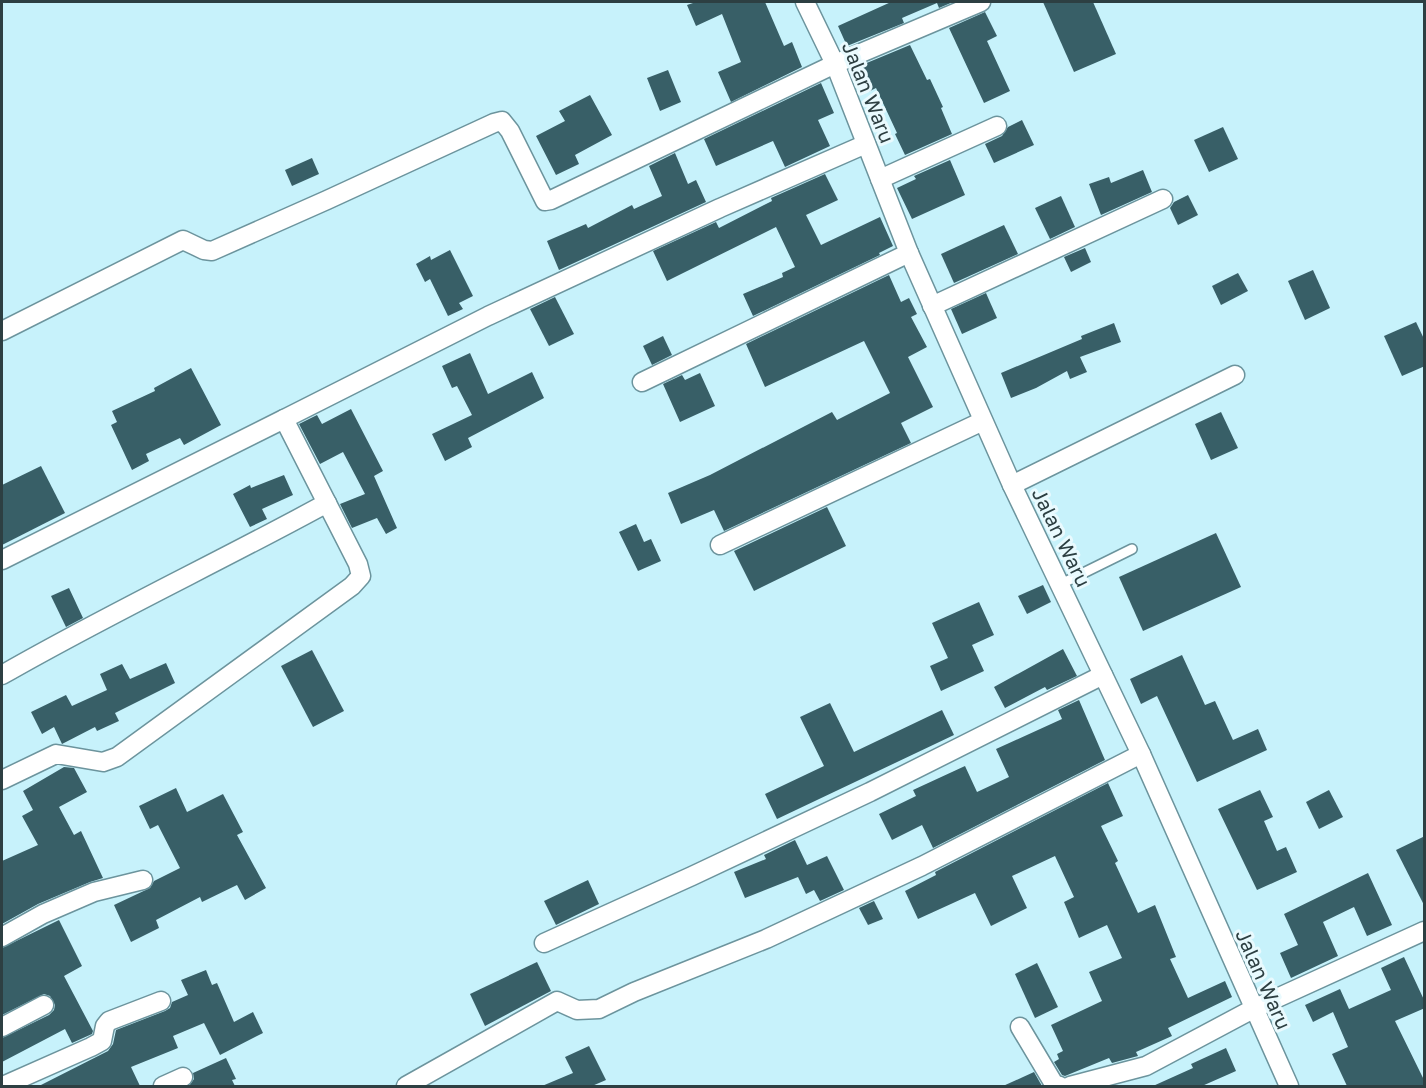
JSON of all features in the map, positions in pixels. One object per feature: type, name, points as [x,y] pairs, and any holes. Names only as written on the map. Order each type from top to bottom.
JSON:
[{"type":"street","name":"Jalan Waru","points":[[806,2],[835,64],[909,253],[983,421],[1140,754],[1289,1086]]},
{"type":"street","points":[[2,331],[183,240],[204,250],[212,250],[502,121],[510,131],[545,201],[551,200],[835,64],[981,2]]},
{"type":"street","points":[[880,179],[997,126]]},
{"type":"street","points":[[2,560],[498,311],[720,208],[866,144]]},
{"type":"street","points":[[932,306],[1163,199]]},
{"type":"street","points":[[642,382],[909,253]]},
{"type":"street","points":[[1012,485],[1235,375]]},
{"type":"street","points":[[2,780],[56,754],[103,762],[117,757],[352,586],[361,576],[358,564],[284,418]]},
{"type":"street","points":[[720,545],[983,421]]},
{"type":"street","points":[[2,675],[50,647],[327,504]]},
{"type":"street","points":[[544,943],[870,792],[1103,675]]},
{"type":"street","points":[[406,1086],[557,1001],[577,1011],[599,1009],[634,992],[766,939],[922,866],[1140,754]]},
{"type":"street","points":[[2,937],[43,914],[94,892],[143,880]]},
{"type":"street","points":[[1070,1086],[1146,1066],[1253,1009],[1425,931]]},
{"type":"street","points":[[3,1086],[91,1047],[102,1041],[105,1026],[109,1021],[161,1001]]},
{"type":"street","points":[[2,1028],[44,1005]]},
{"type":"street","points":[[1020,1027],[1054,1084],[1060,1086]]},
{"type":"street","points":[[163,1086],[183,1077]]},
{"type":"lane","points":[[1059,585],[1132,549]]},
{"type":"building","points":[[696,2],[765,2],[784,46],[792,42],[802,67],[731,102],[718,72],[741,62],[722,14],[696,26],[687,5]]},
{"type":"building","points":[[891,2],[953,2],[939,8],[937,3],[902,18],[904,23],[847,46],[838,26]]},
{"type":"building","points":[[1043,2],[1093,2],[1116,54],[1074,72]]},
{"type":"building","points":[[985,12],[997,36],[987,41],[1010,91],[984,103],[949,28]]},
{"type":"building","points":[[910,45],[927,80],[930,79],[952,134],[905,155],[876,88],[868,92],[856,69]]},
{"type":"building","points":[[668,70],[681,102],[660,111],[647,78]]},
{"type":"building","points":[[821,83],[834,113],[818,120],[830,146],[785,167],[773,141],[716,166],[704,139]]},
{"type":"building","points":[[590,95],[612,135],[575,155],[579,164],[556,175],[536,136],[565,121],[559,111]]},
{"type":"building","points":[[1022,120],[1034,145],[994,163],[985,144],[1002,136],[1008,127]]},
{"type":"building","points":[[1223,127],[1238,159],[1209,172],[1194,140]]},
{"type":"building","points":[[675,153],[688,184],[696,180],[706,202],[559,270],[547,241],[586,224],[588,228],[632,205],[634,209],[662,196],[649,166]]},
{"type":"building","points":[[312,158],[319,174],[292,186],[285,170]]},
{"type":"building","points":[[950,160],[965,195],[912,219],[897,188],[916,179],[914,176]]},
{"type":"building","points":[[1143,170],[1152,192],[1101,215],[1089,184],[1109,177],[1111,183]]},
{"type":"building","points":[[825,174],[838,200],[806,215],[821,245],[880,217],[893,246],[879,253],[880,255],[753,316],[743,294],[783,277],[782,273],[795,267],[776,227],[667,281],[653,251],[716,222],[719,228],[772,201],[771,198]]},
{"type":"building","points":[[1188,195],[1198,215],[1178,225],[1170,208],[1174,202]]},
{"type":"building","points":[[1061,196],[1075,227],[1050,239],[1035,208]]},
{"type":"building","points":[[1004,225],[1018,254],[954,283],[941,254]]},
{"type":"building","points":[[1085,248],[1091,262],[1071,272],[1064,257]]},
{"type":"building","points":[[450,250],[473,296],[459,303],[463,309],[448,316],[430,279],[425,282],[416,264],[430,256],[431,260]]},
{"type":"building","points":[[1313,270],[1330,308],[1305,320],[1288,281]]},
{"type":"building","points":[[1238,273],[1248,291],[1221,305],[1212,286]]},
{"type":"building","points":[[889,275],[901,302],[909,298],[917,314],[911,317],[927,347],[908,357],[933,407],[901,423],[911,443],[724,531],[714,510],[681,524],[668,493],[710,475],[832,412],[837,420],[890,393],[864,341],[765,387],[746,344]]},
{"type":"building","points":[[986,293],[997,318],[962,334],[951,309]]},
{"type":"building","points":[[555,297],[574,334],[549,346],[530,309]]},
{"type":"building","points":[[1416,322],[1425,341],[1425,366],[1402,376],[1384,336]]},
{"type":"building","points":[[1114,323],[1121,342],[1080,357],[1087,372],[1070,379],[1067,371],[1036,388],[1011,398],[1001,373]]},
{"type":"building","points":[[663,336],[672,355],[652,365],[643,346]]},
{"type":"building","points":[[470,353],[488,394],[532,372],[544,398],[468,438],[472,447],[445,461],[432,434],[472,415],[457,386],[452,388],[442,366]]},
{"type":"building","points":[[191,368],[221,425],[184,445],[180,438],[146,454],[149,461],[132,470],[111,425],[117,422],[112,411],[155,391],[154,388]]},
{"type":"building","points":[[700,373],[715,406],[680,422],[663,384],[682,375],[685,380]]},
{"type":"building","points":[[351,409],[383,471],[374,476],[397,528],[386,534],[377,518],[352,528],[340,504],[365,494],[343,452],[320,464],[299,424],[317,415],[322,424]]},
{"type":"building","points":[[1221,412],[1238,448],[1211,460],[1195,424]]},
{"type":"building","points":[[41,466],[65,513],[2,545],[2,485]]},
{"type":"building","points":[[284,475],[293,495],[262,509],[267,519],[250,527],[233,494],[250,485],[251,488]]},
{"type":"building","points":[[827,507],[846,546],[754,591],[734,551]]},
{"type":"building","points":[[636,524],[644,542],[651,539],[661,561],[638,571],[619,532]]},
{"type":"building","points":[[1216,533],[1241,587],[1143,631],[1119,577]]},
{"type":"building","points":[[1043,585],[1051,602],[1027,614],[1018,596]]},
{"type":"building","points":[[69,588],[83,618],[66,627],[51,596]]},
{"type":"building","points":[[979,602],[994,635],[972,645],[984,671],[941,691],[930,666],[948,658],[932,623]]},
{"type":"building","points":[[1063,649],[1077,676],[1047,690],[1045,687],[1005,708],[994,687]]},
{"type":"building","points":[[312,650],[344,711],[313,727],[281,666]]},
{"type":"building","points":[[1182,655],[1205,705],[1215,701],[1233,740],[1258,729],[1267,750],[1197,782],[1157,696],[1141,704],[1130,679]]},
{"type":"building","points":[[166,663],[175,683],[115,713],[119,721],[97,731],[95,727],[62,744],[54,727],[42,734],[31,712],[66,695],[72,706],[107,690],[100,674],[122,664],[130,679]]},
{"type":"building","points":[[1079,700],[1105,760],[933,848],[922,825],[892,840],[879,814],[916,796],[913,790],[965,766],[977,792],[1009,777],[996,749],[1062,719],[1058,710]]},
{"type":"building","points":[[830,703],[854,752],[942,710],[954,735],[777,819],[765,794],[824,766],[800,717]]},
{"type":"building","points":[[64,767],[74,768],[87,792],[59,807],[74,835],[81,831],[103,878],[38,904],[2,924],[2,861],[38,845],[22,816],[33,810],[23,791]]},
{"type":"building","points":[[1108,783],[1123,816],[1101,826],[1118,861],[1115,863],[1138,913],[1155,905],[1176,957],[1170,959],[1188,998],[1225,981],[1232,997],[1168,1028],[1172,1036],[1136,1052],[1138,1056],[1112,1063],[1109,1058],[1065,1076],[1054,1062],[1059,1059],[1057,1054],[1063,1051],[1051,1025],[1102,1001],[1089,972],[1122,958],[1107,925],[1079,938],[1064,902],[1074,897],[1055,856],[1012,876],[1027,908],[991,926],[975,893],[918,919],[905,891],[936,875],[935,872]]},
{"type":"building","points":[[176,788],[187,812],[223,794],[243,832],[237,835],[266,888],[245,900],[237,885],[202,902],[200,897],[156,920],[159,928],[131,942],[114,905],[150,888],[154,881],[180,868],[158,825],[150,829],[139,806]]},
{"type":"building","points":[[1260,790],[1273,817],[1264,821],[1277,851],[1286,847],[1297,872],[1257,890],[1218,809]]},
{"type":"building","points":[[1329,790],[1343,817],[1319,829],[1306,802]]},
{"type":"building","points":[[1425,836],[1425,907],[1396,850]]},
{"type":"building","points":[[795,840],[807,865],[827,856],[844,890],[820,901],[814,890],[806,894],[798,877],[745,898],[734,872],[766,859],[764,855]]},
{"type":"building","points":[[1368,873],[1392,925],[1367,936],[1354,907],[1323,922],[1338,956],[1291,978],[1280,953],[1298,945],[1284,914]]},
{"type":"building","points":[[588,880],[599,904],[556,925],[544,901]]},
{"type":"building","points":[[874,901],[883,919],[868,925],[859,908]]},
{"type":"building","points":[[59,920],[82,966],[64,976],[93,1031],[92,1034],[72,1043],[65,1029],[2,1062],[2,1038],[49,1015],[55,1005],[50,996],[44,994],[2,1015],[2,948]]},
{"type":"building","points":[[1404,957],[1425,1002],[1425,1008],[1395,1021],[1425,1086],[1347,1086],[1332,1054],[1348,1047],[1333,1012],[1313,1022],[1305,1005],[1340,989],[1349,1009],[1391,990],[1381,968]]},
{"type":"building","points":[[537,962],[551,991],[485,1026],[470,994]]},
{"type":"building","points":[[1037,963],[1058,1007],[1035,1018],[1015,974]]},
{"type":"building","points":[[206,970],[212,985],[217,983],[234,1022],[253,1012],[263,1033],[220,1055],[204,1023],[173,1036],[178,1048],[131,1067],[140,1086],[39,1086],[108,1051],[113,1044],[116,1030],[170,1008],[172,1002],[188,995],[181,980]]},
{"type":"building","points":[[589,1046],[606,1080],[592,1086],[542,1086],[573,1073],[565,1057]]},
{"type":"building","points":[[1226,1048],[1236,1071],[1202,1086],[1153,1086],[1193,1068],[1191,1064]]},
{"type":"building","points":[[226,1058],[236,1079],[232,1080],[235,1086],[189,1086],[194,1079],[193,1073]]},
{"type":"building","points":[[1034,1072],[1042,1086],[1003,1086]]}]
